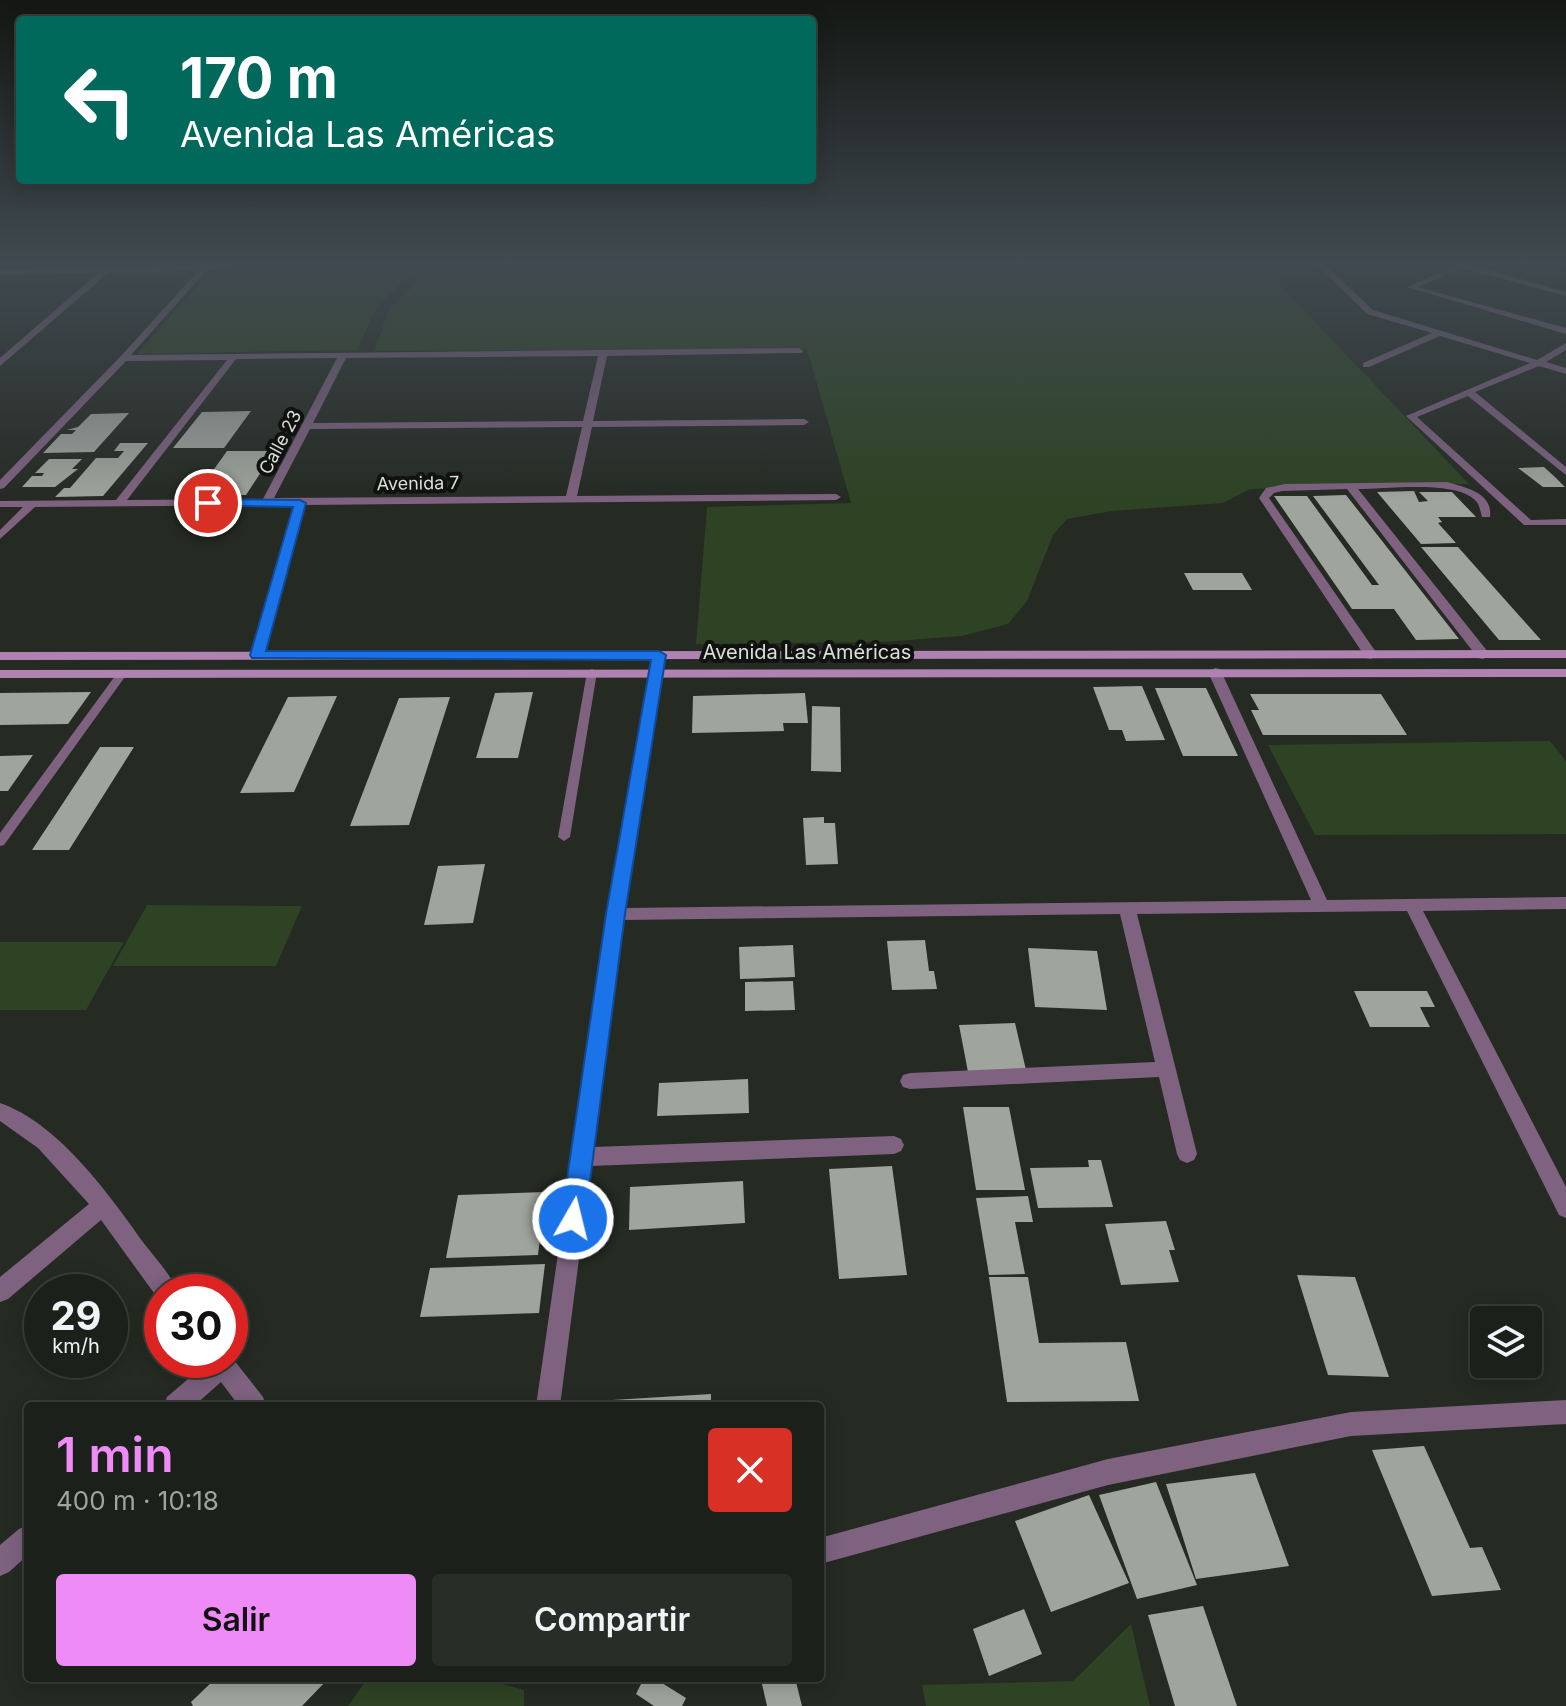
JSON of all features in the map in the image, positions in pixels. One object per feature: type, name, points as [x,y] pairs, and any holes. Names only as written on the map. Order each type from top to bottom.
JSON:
[{"type":"main road","name":"Avenida Las Américas","points":[[0,674],[592,672],[658,664],[1566,654]]},
{"type":"main road","name":"Avenida Las Américas","points":[[0,656],[257,655],[1215,672],[1566,673]]},
{"type":"street","points":[[1,361],[21,344]]},
{"type":"street","points":[[0,486],[137,344]]},
{"type":"street","points":[[1366,365],[1415,344]]},
{"type":"street","points":[[1474,344],[1566,371]]},
{"type":"street","points":[[1566,346],[1538,363],[1411,416],[1528,523],[1566,522]]},
{"type":"street","points":[[124,358],[799,351]]},
{"type":"street","points":[[571,497],[603,353]]},
{"type":"street","name":"Calle 23","points":[[267,502],[344,354]]},
{"type":"street","points":[[119,503],[234,356]]},
{"type":"street","points":[[1469,392],[1566,472]]},
{"type":"street","points":[[307,426],[804,422]]},
{"type":"street","points":[[1371,655],[1264,498],[1272,489],[1447,485],[1465,489],[1484,504],[1486,515]]},
{"type":"street","points":[[1350,486],[1483,655]]},
{"type":"street","name":"Avenida 7","points":[[0,504],[836,497]]},
{"type":"street","points":[[257,655],[300,503]]},
{"type":"street","points":[[0,536],[32,504]]},
{"type":"street","points":[[549,1402],[615,914],[658,664]]},
{"type":"street","points":[[1215,672],[1322,906]]},
{"type":"street","points":[[615,914],[1566,903]]},
{"type":"street","points":[[1412,905],[1566,1208]]},
{"type":"street","points":[[1127,908],[1187,1154]]},
{"type":"street","points":[[910,1081],[1166,1069]]},
{"type":"street","points":[[0,1111],[13,1116],[73,1169],[153,1274]]},
{"type":"street","points":[[582,1157],[894,1145]]},
{"type":"street","points":[[0,1291],[102,1206]]},
{"type":"street","points":[[180,1402],[205,1378]]},
{"type":"street","points":[[233,1378],[251,1402]]},
{"type":"street","points":[[824,1550],[1108,1472],[1351,1424],[1566,1412]]},
{"type":"street","points":[[0,1563],[24,1542]]},
{"type":"lane","points":[[564,837],[592,672]]},
{"type":"lane","points":[[0,842],[122,674]]},
{"type":"green space","points":[[146,344],[360,344],[357,350],[137,354]]},
{"type":"green space","points":[[377,344],[1336,344],[1469,484],[1250,489],[1223,503],[1112,511],[1067,519],[1053,535],[1027,601],[1008,624],[962,636],[882,642],[696,644],[707,507],[851,503],[807,349],[374,351]]},
{"type":"green space","points":[[1550,741],[1566,761],[1566,834],[1315,835],[1268,745]]},
{"type":"green space","points":[[147,905],[302,906],[276,966],[113,966]]},
{"type":"green space","points":[[0,942],[124,942],[86,1010],[0,1010]]},
{"type":"green space","points":[[1131,1624],[1150,1706],[926,1706],[922,1685],[1073,1681]]},
{"type":"green space","points":[[365,1682],[495,1682],[524,1690],[524,1706],[348,1706]]},
{"type":"building","points":[[251,411],[224,448],[173,448],[202,412]]},
{"type":"building","points":[[129,413],[94,452],[43,453],[61,434],[72,434],[76,430],[67,430],[78,427],[91,414]]},
{"type":"building","points":[[120,443],[148,443],[103,496],[55,497],[64,488],[70,488],[96,458],[118,458],[124,451],[114,451]]},
{"type":"building","points":[[227,451],[275,451],[246,495],[195,496]]},
{"type":"building","points":[[49,459],[82,459],[72,469],[78,469],[55,487],[22,487],[32,476],[42,476],[44,473],[35,473]]},
{"type":"building","points":[[1544,467],[1565,487],[1543,487],[1518,468]]},
{"type":"building","points":[[1414,491],[1419,502],[1428,501],[1419,492],[1452,492],[1476,517],[1438,517],[1442,522],[1438,523],[1456,543],[1421,544],[1377,492]]},
{"type":"building","points":[[1346,495],[1459,639],[1416,640],[1394,609],[1352,609],[1274,496],[1307,496],[1372,585],[1379,585],[1313,496]]},
{"type":"building","points":[[1421,547],[1458,547],[1541,640],[1499,640]]},
{"type":"building","points":[[1184,573],[1242,573],[1252,590],[1193,590]]},
{"type":"building","points":[[1142,686],[1165,740],[1126,741],[1122,730],[1109,730],[1093,687]]},
{"type":"building","points":[[1155,688],[1206,688],[1238,756],[1183,756]]},
{"type":"building","points":[[91,692],[68,724],[0,725],[0,693]]},
{"type":"building","points":[[533,692],[518,758],[476,758],[495,693]]},
{"type":"building","points":[[805,693],[808,723],[783,723],[784,731],[692,733],[693,696]]},
{"type":"building","points":[[1250,694],[1381,694],[1407,735],[1263,735],[1251,710],[1259,710]]},
{"type":"building","points":[[337,696],[294,792],[240,793],[288,697]]},
{"type":"building","points":[[450,697],[409,825],[350,826],[399,698]]},
{"type":"building","points":[[812,706],[840,707],[841,772],[811,771]]},
{"type":"building","points":[[100,747],[134,747],[69,850],[32,850]]},
{"type":"building","points":[[33,755],[8,791],[0,791],[0,756]]},
{"type":"building","points":[[824,817],[824,823],[835,823],[838,864],[806,865],[803,818]]},
{"type":"building","points":[[485,864],[473,923],[424,925],[438,866]]},
{"type":"building","points":[[925,940],[929,971],[934,971],[937,989],[892,990],[887,941]]},
{"type":"building","points":[[793,945],[795,977],[740,979],[739,947]]},
{"type":"building","points":[[1028,948],[1097,951],[1107,1010],[1035,1007]]},
{"type":"building","points":[[793,981],[795,1010],[745,1011],[745,982]]},
{"type":"building","points":[[1354,991],[1427,991],[1435,1007],[1420,1007],[1430,1027],[1370,1027]]},
{"type":"building","points":[[1015,1023],[1026,1070],[968,1072],[959,1025]]},
{"type":"building","points":[[748,1079],[749,1113],[657,1116],[659,1083]]},
{"type":"building","points":[[963,1107],[1009,1107],[1025,1190],[976,1190]]},
{"type":"building","points":[[1088,1160],[1101,1160],[1113,1207],[1038,1208],[1030,1168],[1089,1167]]},
{"type":"building","points":[[892,1166],[907,1275],[839,1279],[829,1169]]},
{"type":"building","points":[[743,1181],[745,1223],[629,1230],[630,1187]]},
{"type":"building","points":[[546,1192],[538,1255],[446,1258],[458,1195]]},
{"type":"building","points":[[1028,1196],[1033,1222],[1015,1222],[1025,1274],[989,1275],[976,1198]]},
{"type":"building","points":[[1166,1221],[1175,1250],[1169,1250],[1179,1282],[1121,1285],[1105,1224]]},
{"type":"building","points":[[545,1264],[539,1313],[420,1317],[430,1268]]},
{"type":"building","points":[[1297,1275],[1355,1277],[1389,1377],[1328,1375]]},
{"type":"building","points":[[989,1277],[1028,1277],[1039,1343],[1126,1342],[1139,1401],[1007,1402]]},
{"type":"building","points":[[711,1394],[711,1402],[612,1400]]},
{"type":"building","points":[[1424,1446],[1470,1548],[1482,1547],[1501,1590],[1432,1596],[1372,1450]]},
{"type":"building","points":[[1255,1473],[1289,1566],[1196,1579],[1166,1484]]},
{"type":"building","points":[[1156,1482],[1197,1585],[1137,1599],[1099,1495]]},
{"type":"building","points":[[1089,1495],[1129,1583],[1051,1612],[1015,1521]]},
{"type":"building","points":[[1203,1606],[1237,1706],[1175,1706],[1148,1615]]},
{"type":"building","points":[[1024,1609],[1042,1654],[989,1676],[973,1629]]},
{"type":"building","points":[[212,1682],[325,1682],[302,1706],[193,1706],[191,1702]]},
{"type":"building","points":[[642,1682],[660,1682],[686,1698],[682,1706],[654,1706],[636,1694]]},
{"type":"building","points":[[796,1682],[802,1706],[767,1706],[762,1684]]},
{"type":"route","points":[[208,503],[300,503],[257,655],[659,655],[615,914],[573,1219]]}]
